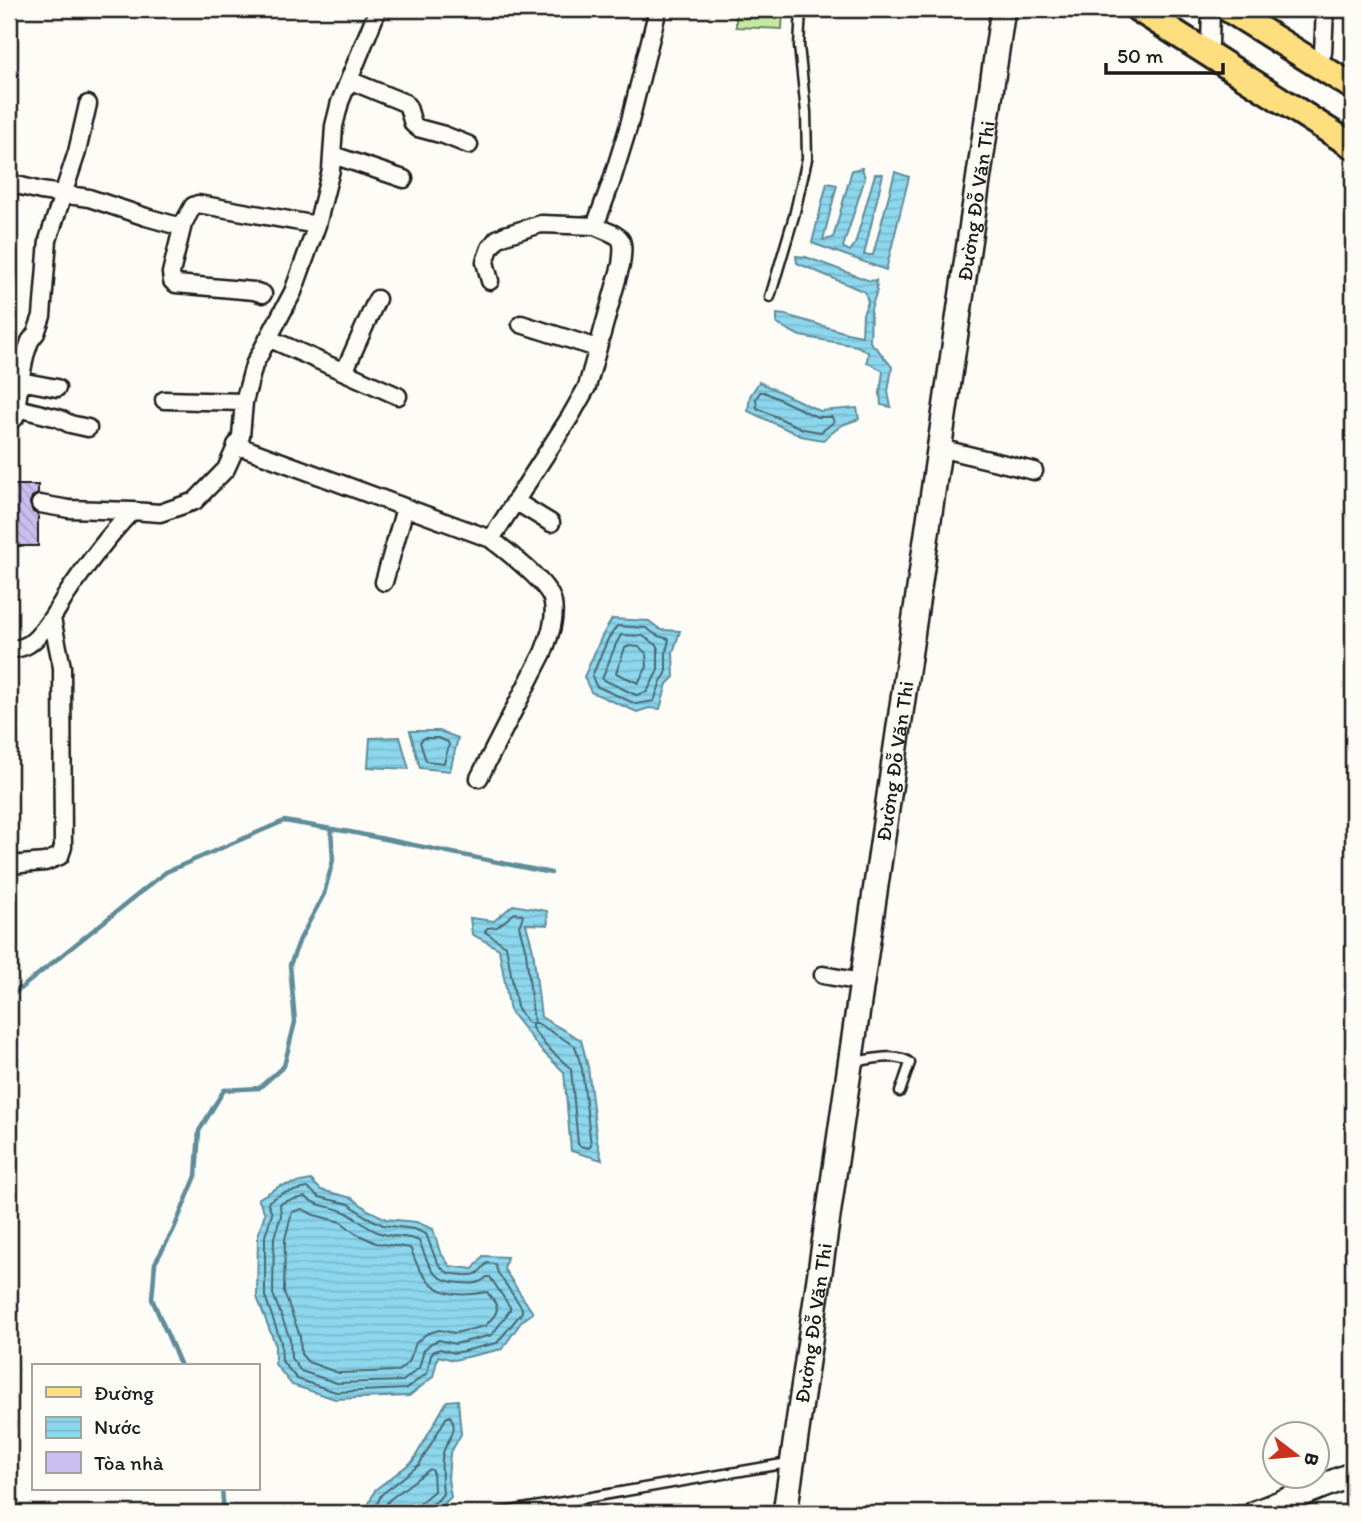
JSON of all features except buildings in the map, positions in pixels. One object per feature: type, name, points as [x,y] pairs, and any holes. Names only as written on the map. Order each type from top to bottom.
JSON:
[{"type":"main road","points":[[1138,9],[1353,146]]},
{"type":"main road","points":[[1228,9],[1353,87]]},
{"type":"street","points":[[40,505],[159,513],[195,501],[226,469],[241,436],[244,402],[254,365],[293,292],[317,225],[331,170],[334,126],[340,102],[377,9]]},
{"type":"street","points":[[595,226],[629,125],[658,9]]},
{"type":"street","name":"Đường Đỗ Văn Thi","points":[[785,1513],[1003,9]]},
{"type":"street","points":[[1210,44],[1211,9]]},
{"type":"street","points":[[1323,52],[1325,9]]},
{"type":"street","points":[[349,80],[405,103],[413,124],[418,128],[468,145]]},
{"type":"street","points":[[88,104],[77,152],[48,240],[42,316],[28,348],[16,413],[58,418],[88,428]]},
{"type":"street","points":[[332,155],[404,179]]},
{"type":"street","points":[[9,183],[89,198],[145,217],[178,226],[183,224]]},
{"type":"street","points":[[263,294],[176,284],[172,281],[171,273],[183,224],[193,206],[198,204],[317,225]]},
{"type":"street","points":[[490,281],[485,262],[497,239],[541,225],[595,226],[615,235],[624,244],[621,265],[587,387],[491,539]]},
{"type":"street","points":[[344,372],[377,299]]},
{"type":"street","points":[[521,324],[597,348]]},
{"type":"street","points":[[268,338],[398,396]]},
{"type":"street","points":[[20,381],[57,388]]},
{"type":"street","points":[[164,400],[244,402]]},
{"type":"street","points":[[236,445],[491,539],[534,574],[553,599],[554,617],[543,653],[478,778]]},
{"type":"street","points":[[939,448],[1034,471]]},
{"type":"street","points":[[515,501],[551,523]]},
{"type":"street","points":[[384,582],[405,508]]},
{"type":"street","points":[[9,650],[23,648],[32,643],[52,619],[111,533],[132,512]]},
{"type":"street","points":[[9,865],[45,862],[60,856],[63,847],[62,667],[52,619]]},
{"type":"street","points":[[822,975],[861,982]]},
{"type":"street","points":[[1255,1513],[1353,1474]]},
{"type":"lane","points":[[770,297],[794,216],[807,159],[806,112],[799,46],[801,9]]},
{"type":"lane","points":[[850,1063],[884,1057],[906,1059],[910,1063],[900,1092]]},
{"type":"lane","points":[[499,1513],[791,1463]]},
{"type":"green space","points":[[736,9],[783,9],[782,29],[736,27]]},
{"type":"water","points":[[862,168],[865,178],[843,247],[850,251],[855,244],[875,174],[883,174],[864,255],[873,255],[895,172],[909,177],[886,270],[812,243],[827,183],[837,185],[823,240],[833,238],[852,170]]},
{"type":"water","points":[[796,256],[806,257],[870,281],[876,280],[877,290],[871,309],[870,342],[892,367],[888,392],[891,407],[881,405],[883,371],[867,362],[868,352],[857,346],[800,336],[777,324],[777,314],[786,315],[862,336],[863,314],[868,302],[865,292],[797,263]]},
{"type":"water","points":[[759,382],[820,411],[857,408],[859,419],[842,425],[823,440],[801,436],[748,411],[750,396]]},
{"type":"water","points":[[612,619],[649,621],[661,630],[680,631],[673,653],[674,677],[667,684],[660,709],[649,708],[637,712],[591,692],[584,677]]},
{"type":"water","points":[[410,731],[439,731],[458,738],[450,771],[420,768]]},
{"type":"water","points":[[400,737],[409,769],[368,767],[370,738]]},
{"type":"water","points":[[513,905],[547,911],[548,925],[526,924],[533,950],[541,1017],[581,1040],[588,1067],[597,1141],[602,1160],[571,1151],[564,1072],[541,1050],[510,1011],[499,949],[472,934],[470,918],[494,921]]},
{"type":"water","points":[[311,1180],[321,1190],[352,1198],[386,1219],[416,1222],[433,1229],[440,1252],[450,1266],[473,1269],[483,1256],[507,1257],[504,1269],[533,1313],[522,1321],[502,1349],[454,1360],[438,1356],[433,1377],[409,1396],[335,1399],[292,1385],[275,1364],[275,1344],[257,1297],[258,1235],[265,1213],[258,1199],[280,1186]]},
{"type":"water","points":[[458,1400],[461,1434],[450,1454],[448,1479],[451,1497],[441,1507],[428,1513],[365,1513],[375,1490],[413,1461],[447,1401]]},
{"type":"waterway","points":[[9,993],[16,992],[166,872],[284,821],[551,873]]},
{"type":"waterway","points":[[180,1364],[152,1299],[155,1263],[173,1231],[196,1176],[199,1131],[224,1090],[259,1088],[284,1066],[295,1022],[290,965],[300,939],[324,894],[333,860],[331,829]]},
{"type":"waterway","points":[[222,1490],[224,1513]]}]
